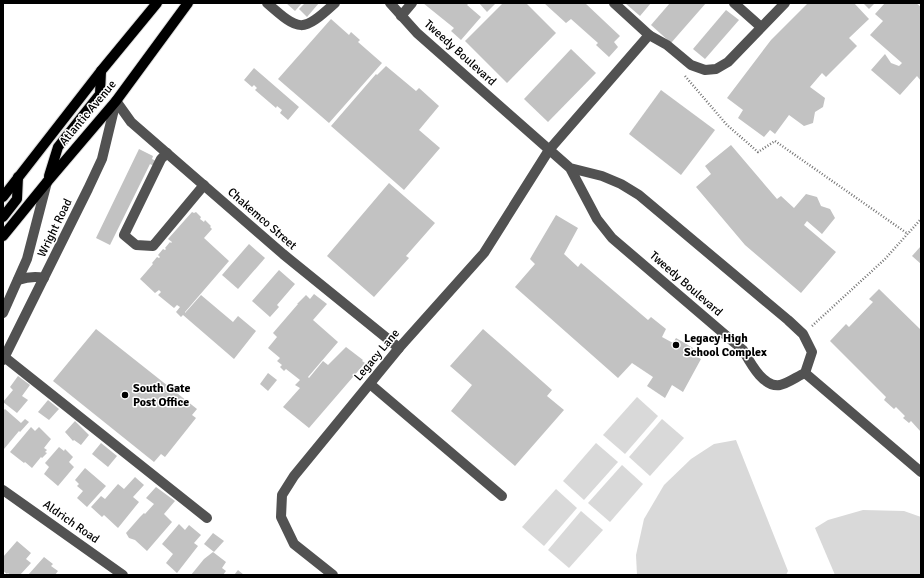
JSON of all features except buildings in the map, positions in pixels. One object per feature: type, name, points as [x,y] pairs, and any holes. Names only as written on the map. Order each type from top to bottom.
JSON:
[{"type":"main road","name":"Atlantic Avenue","points":[[3,197],[18,176],[157,3]]},
{"type":"main road","name":"Atlantic Avenue","points":[[3,236],[116,101],[188,3]]},
{"type":"main road","points":[[47,182],[58,147],[100,94],[102,71]]},
{"type":"main road","points":[[3,217],[17,199],[18,176]]},
{"type":"street","points":[[267,3],[289,22],[295,25],[305,25],[316,21],[335,3]]},
{"type":"street","name":"Tweedy Boulevard","points":[[390,3],[417,33],[570,168],[597,219],[612,238],[743,350],[754,369],[762,378],[770,383],[779,385],[805,373],[812,352],[803,334],[788,320],[640,195],[621,184],[602,176],[570,168]]},
{"type":"street","points":[[401,16],[412,3]]},
{"type":"street","points":[[614,3],[649,35],[667,45],[692,65],[705,70],[716,69],[728,62],[785,3]]},
{"type":"street","points":[[734,3],[761,27]]},
{"type":"street","name":"Legacy Lane","points":[[333,575],[294,544],[281,517],[282,495],[294,476],[399,348],[484,253],[550,150],[649,35]]},
{"type":"street","name":"Chakemco Street","points":[[116,101],[129,120],[282,254],[399,348]]},
{"type":"street","name":"Wright Road","points":[[4,358],[102,159],[116,101]]},
{"type":"street","points":[[167,153],[161,159],[124,236],[136,245],[153,246],[204,185]]},
{"type":"street","name":"Wright Road","points":[[3,313],[27,259],[47,182]]},
{"type":"street","points":[[18,280],[36,276],[44,278]]},
{"type":"street","points":[[4,358],[207,518]]},
{"type":"street","points":[[805,373],[921,472]]},
{"type":"street","points":[[370,384],[502,496]]},
{"type":"street","name":"Aldrich Road","points":[[3,490],[122,575]]},
{"type":"path","points":[[680,71],[727,125],[758,152],[775,141],[908,234]]},
{"type":"path","points":[[803,334],[885,259],[921,219]]},
{"type":"shaded area","points":[[637,397],[658,416],[625,454],[603,435]]},
{"type":"shaded area","points":[[662,419],[684,438],[650,476],[629,457]]},
{"type":"shaded area","points":[[736,440],[788,571],[786,575],[637,575],[636,555],[644,519],[664,485],[691,459],[714,444]]},
{"type":"shaded area","points":[[596,443],[618,462],[584,500],[563,481]]},
{"type":"shaded area","points":[[622,465],[643,484],[610,522],[588,503]]},
{"type":"shaded area","points":[[556,489],[577,508],[544,546],[522,527]]},
{"type":"shaded area","points":[[863,510],[904,511],[921,517],[921,575],[835,575],[815,528],[828,520]]},
{"type":"shaded area","points":[[581,511],[603,530],[569,568],[548,550]]},
{"type":"place","name":"Legacy High School Complex","points":[[676,345]]},
{"type":"place","name":"South Gate Post Office","points":[[125,395]]}]
